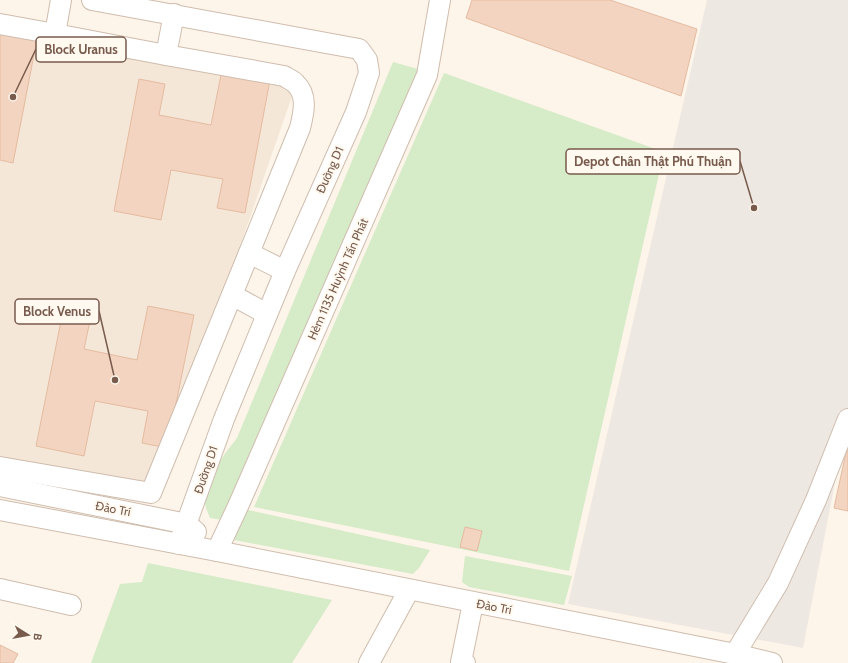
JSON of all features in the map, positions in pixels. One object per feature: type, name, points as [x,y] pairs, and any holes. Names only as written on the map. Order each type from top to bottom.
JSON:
[{"type":"street","points":[[55,34],[61,0]]},
{"type":"street","name":"Đường D1","points":[[92,0],[359,48],[367,60],[369,72],[356,112],[285,271],[224,419],[180,544]]},
{"type":"street","name":"Hẻm 1135 Huỳnh Tấn Phát","points":[[217,551],[427,75],[440,0]]},
{"type":"street","points":[[166,55],[174,14]]},
{"type":"street","points":[[0,24],[284,76],[295,83],[303,93],[304,111],[300,128],[152,493],[6,468],[2,511]]},
{"type":"street","points":[[249,253],[285,271]]},
{"type":"street","points":[[232,295],[267,314]]},
{"type":"street","points":[[735,654],[778,583],[816,500],[848,419]]},
{"type":"street","name":"Đào Trí","points":[[4,487],[187,524]]},
{"type":"street","name":"Đào Trí","points":[[2,511],[217,551],[735,654],[772,663]]},
{"type":"street","points":[[187,524],[217,551]]},
{"type":"street","points":[[0,589],[71,605]]},
{"type":"street","points":[[369,663],[409,590]]},
{"type":"street","points":[[465,663],[461,662],[473,603]]},
{"type":"shaded area","points":[[707,0],[848,0],[848,415],[803,648],[568,604]]},
{"type":"shaded area","points":[[0,18],[299,76],[156,489],[0,456]]},
{"type":"green space","points":[[393,62],[418,69],[222,520],[210,518],[205,502],[211,476],[237,438]]},
{"type":"green space","points":[[444,73],[664,152],[569,571],[254,507]]},
{"type":"green space","points":[[244,509],[430,550],[419,568],[413,574],[234,540]]},
{"type":"green space","points":[[465,556],[572,576],[564,605],[469,587],[462,582]]},
{"type":"green space","points":[[148,563],[332,600],[292,663],[91,663],[120,584],[142,582]]},
{"type":"building","points":[[472,0],[610,0],[697,29],[681,96],[466,18]]},
{"type":"building","points":[[0,27],[38,34],[13,163],[0,160]]},
{"type":"building","points":[[222,70],[270,80],[245,213],[217,208],[223,179],[171,170],[161,220],[114,211],[139,79],[165,84],[159,115],[211,125]]},
{"type":"building","points":[[148,306],[194,315],[167,448],[142,443],[148,411],[95,401],[84,456],[36,446],[63,311],[91,316],[84,349],[137,360]]},
{"type":"building","points":[[848,443],[848,511],[834,508]]},
{"type":"building","points":[[465,527],[482,531],[477,551],[460,547]]},
{"type":"building","points":[[0,645],[18,654],[13,663],[0,663]]},
{"type":"place","name":"Block Uranus","points":[[13,97]]},
{"type":"place","name":"Depot Chân Thật Phú Thuận","points":[[754,208]]},
{"type":"place","name":"Block Venus","points":[[115,380]]}]
